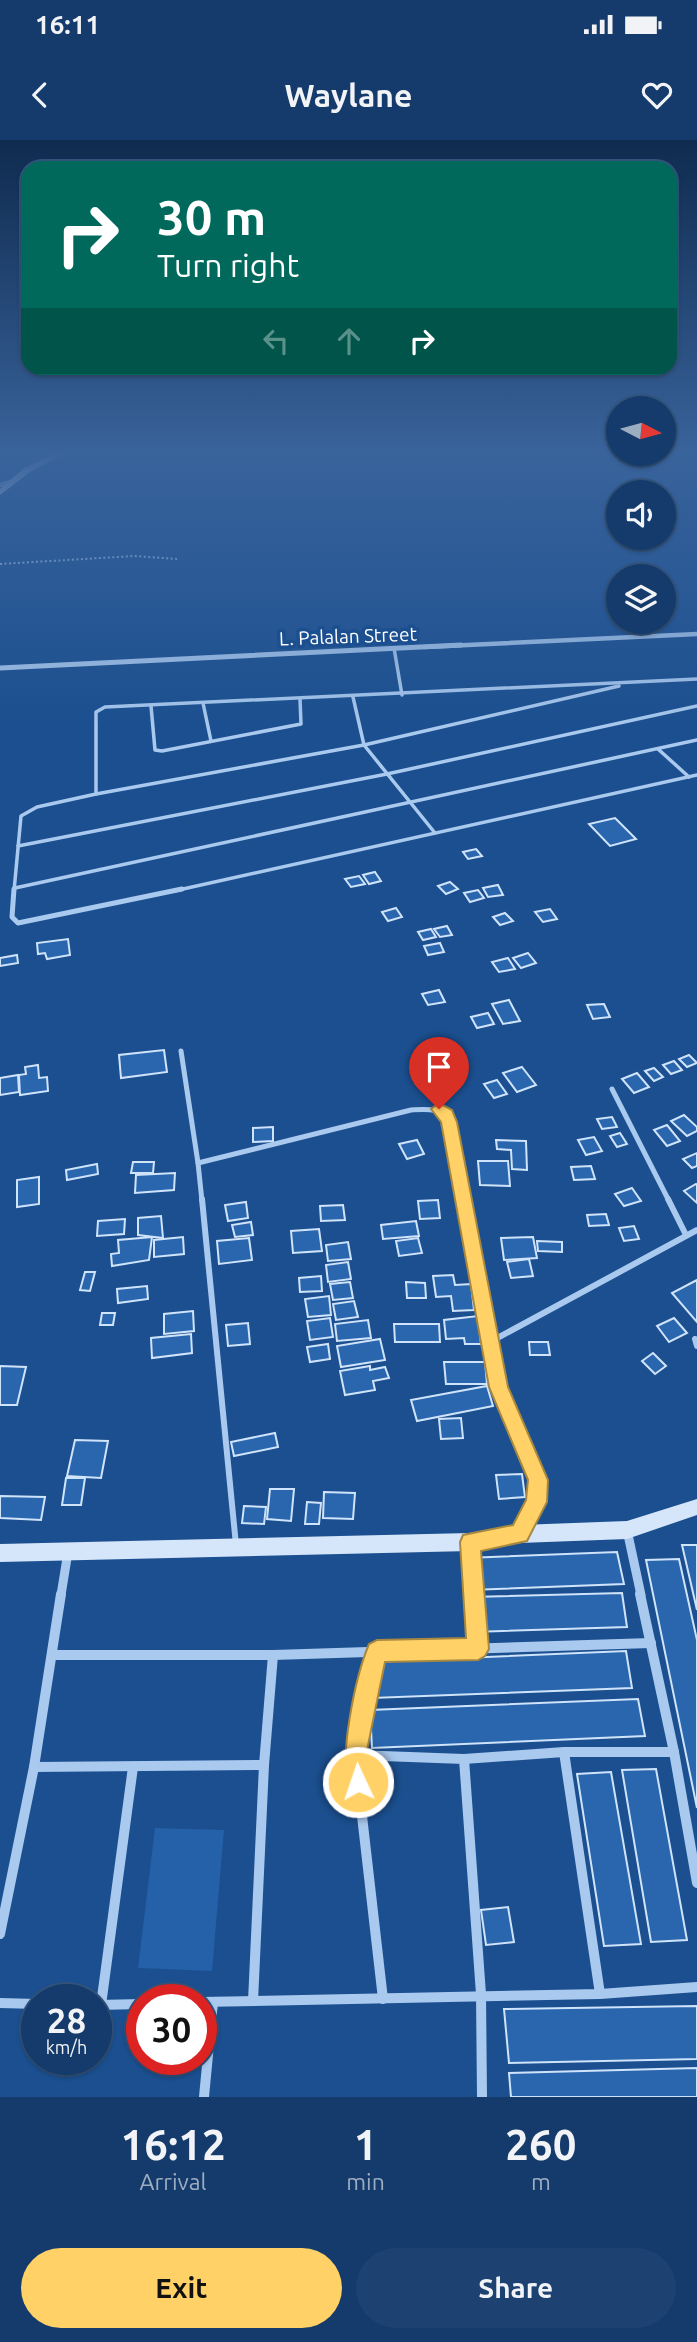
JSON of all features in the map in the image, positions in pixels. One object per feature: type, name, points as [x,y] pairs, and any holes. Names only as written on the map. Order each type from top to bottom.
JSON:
[{"type":"street","name":"L. Palalan Street","points":[[0,668],[697,634]]},
{"type":"street","points":[[0,1553],[470,1542],[520,1534],[627,1530],[697,1507]]},
{"type":"street","points":[[627,1530],[694,1838],[697,1883]]},
{"type":"street","points":[[470,1542],[478,1649]]},
{"type":"street","points":[[0,1934],[54,1655],[68,1550]]},
{"type":"street","points":[[54,1655],[273,1654],[651,1643]]},
{"type":"street","points":[[377,1651],[355,1755],[383,1999]]},
{"type":"street","points":[[253,2001],[264,1765],[273,1654]]},
{"type":"street","points":[[355,1755],[464,1759],[564,1752],[674,1752]]},
{"type":"street","points":[[564,1752],[600,1994]]},
{"type":"street","points":[[464,1759],[481,1994],[482,2097]]},
{"type":"street","points":[[34,1767],[264,1765]]},
{"type":"street","points":[[101,1984],[133,1767]]},
{"type":"street","points":[[217,2002],[383,1999],[481,1994],[600,1994],[697,1987]]},
{"type":"street","points":[[0,2003],[21,2004]]},
{"type":"street","points":[[204,2097],[205,2075]]},
{"type":"lane","points":[[394,648],[402,695]]},
{"type":"lane","points":[[96,794],[96,712],[105,708],[697,679]]},
{"type":"lane","points":[[636,682],[364,745],[96,794],[27,810],[21,816],[12,917],[18,923],[28,923],[697,775]]},
{"type":"lane","points":[[353,697],[364,745],[435,833]]},
{"type":"lane","points":[[150,706],[155,750],[302,724],[300,699]]},
{"type":"lane","points":[[203,703],[211,741]]},
{"type":"lane","points":[[18,846],[387,774],[697,706]]},
{"type":"lane","points":[[15,888],[697,740]]},
{"type":"lane","points":[[658,749],[690,777]]},
{"type":"lane","points":[[181,1051],[198,1163],[236,1548]]},
{"type":"lane","points":[[612,1089],[686,1235]]},
{"type":"lane","points":[[198,1163],[411,1110],[439,1109],[446,1114],[499,1387],[538,1480],[537,1502],[520,1534]]},
{"type":"lane","points":[[490,1342],[697,1230]]},
{"type":"path","points":[[0,564],[134,555],[177,559]]},
{"type":"shaded area","points":[[155,1828],[224,1830],[212,1971],[138,1968]]},
{"type":"building","points":[[615,818],[636,839],[610,846],[589,824]]},
{"type":"building","points":[[476,849],[482,856],[468,859],[463,852]]},
{"type":"building","points":[[375,872],[381,881],[369,884],[363,875]]},
{"type":"building","points":[[359,876],[365,884],[351,887],[345,879]]},
{"type":"building","points":[[450,882],[458,889],[446,894],[438,886]]},
{"type":"building","points":[[498,885],[503,895],[488,897],[483,888]]},
{"type":"building","points":[[478,890],[484,898],[470,902],[464,893]]},
{"type":"building","points":[[396,908],[402,917],[388,921],[382,912]]},
{"type":"building","points":[[550,909],[557,919],[543,922],[535,912]]},
{"type":"building","points":[[505,913],[513,921],[500,925],[493,917]]},
{"type":"building","points":[[447,926],[452,935],[440,937],[434,929]]},
{"type":"building","points":[[431,929],[436,937],[423,940],[418,932]]},
{"type":"building","points":[[68,939],[70,955],[47,959],[45,953],[38,954],[37,943]]},
{"type":"building","points":[[440,943],[444,952],[428,955],[424,946]]},
{"type":"building","points":[[528,953],[536,963],[521,968],[513,958]]},
{"type":"building","points":[[17,955],[18,963],[0,966],[0,958]]},
{"type":"building","points":[[508,958],[515,969],[499,972],[492,962]]},
{"type":"building","points":[[439,990],[445,1002],[428,1005],[422,994]]},
{"type":"building","points":[[509,1000],[520,1021],[503,1024],[492,1004]]},
{"type":"building","points":[[604,1004],[610,1017],[593,1019],[587,1005]]},
{"type":"building","points":[[488,1013],[494,1024],[477,1028],[471,1017]]},
{"type":"building","points":[[164,1050],[167,1072],[121,1078],[119,1055]]},
{"type":"building","points":[[689,1055],[697,1063],[687,1067],[679,1059]]},
{"type":"building","points":[[674,1061],[682,1070],[671,1074],[663,1065]]},
{"type":"building","points":[[38,1065],[39,1078],[47,1077],[48,1091],[20,1095],[19,1075],[26,1074],[25,1067]]},
{"type":"building","points":[[522,1067],[536,1085],[517,1092],[503,1073]]},
{"type":"building","points":[[654,1068],[663,1077],[654,1081],[645,1071]]},
{"type":"building","points":[[637,1073],[649,1087],[634,1093],[622,1079]]},
{"type":"building","points":[[18,1075],[19,1092],[0,1095],[0,1078]]},
{"type":"building","points":[[497,1080],[507,1094],[494,1098],[484,1084]]},
{"type":"building","points":[[684,1115],[697,1127],[697,1131],[687,1136],[671,1121]]},
{"type":"building","points":[[612,1117],[617,1127],[602,1129],[597,1119]]},
{"type":"building","points":[[667,1125],[680,1141],[667,1146],[654,1130]]},
{"type":"building","points":[[273,1127],[273,1141],[253,1142],[253,1128]]},
{"type":"building","points":[[620,1133],[627,1144],[617,1147],[610,1136]]},
{"type":"building","points":[[594,1137],[602,1151],[586,1155],[578,1140]]},
{"type":"building","points":[[417,1140],[424,1154],[407,1159],[399,1144]]},
{"type":"building","points":[[496,1140],[526,1141],[527,1170],[512,1169],[511,1150],[497,1149]]},
{"type":"building","points":[[697,1153],[697,1166],[692,1168],[683,1159]]},
{"type":"building","points":[[478,1161],[508,1161],[510,1186],[480,1185]]},
{"type":"building","points":[[133,1162],[154,1162],[153,1173],[131,1173]]},
{"type":"building","points":[[97,1164],[98,1174],[67,1180],[66,1170]]},
{"type":"building","points":[[591,1166],[595,1179],[574,1180],[571,1167]]},
{"type":"building","points":[[175,1173],[174,1190],[135,1193],[136,1175]]},
{"type":"building","points":[[39,1177],[39,1204],[17,1207],[17,1180]]},
{"type":"building","points":[[697,1185],[697,1203],[684,1191]]},
{"type":"building","points":[[632,1188],[641,1201],[624,1206],[615,1194]]},
{"type":"building","points":[[438,1200],[440,1218],[420,1219],[418,1201]]},
{"type":"building","points":[[246,1202],[248,1218],[228,1221],[225,1205]]},
{"type":"building","points":[[343,1205],[345,1220],[321,1221],[320,1206]]},
{"type":"building","points":[[606,1214],[609,1225],[589,1226],[587,1215]]},
{"type":"building","points":[[161,1216],[163,1238],[138,1235],[138,1218]]},
{"type":"building","points":[[125,1219],[124,1234],[97,1236],[98,1221]]},
{"type":"building","points":[[416,1221],[419,1236],[383,1239],[381,1225]]},
{"type":"building","points":[[251,1222],[253,1235],[235,1237],[232,1225]]},
{"type":"building","points":[[634,1226],[639,1239],[624,1241],[619,1228]]},
{"type":"building","points":[[319,1229],[322,1251],[293,1253],[291,1231]]},
{"type":"building","points":[[152,1237],[149,1260],[112,1266],[111,1254],[119,1253],[118,1240]]},
{"type":"building","points":[[183,1237],[184,1254],[154,1257],[154,1240]]},
{"type":"building","points":[[533,1237],[537,1258],[504,1260],[501,1238]]},
{"type":"building","points":[[249,1238],[252,1260],[219,1264],[217,1241]]},
{"type":"building","points":[[418,1238],[422,1253],[399,1256],[396,1241]]},
{"type":"building","points":[[537,1241],[562,1242],[562,1252],[538,1251]]},
{"type":"building","points":[[348,1242],[351,1259],[328,1261],[326,1245]]},
{"type":"building","points":[[529,1259],[533,1276],[511,1278],[507,1262]]},
{"type":"building","points":[[348,1262],[351,1279],[328,1282],[326,1265]]},
{"type":"building","points":[[85,1272],[95,1272],[90,1291],[80,1290]]},
{"type":"building","points":[[453,1275],[455,1285],[471,1284],[474,1310],[453,1311],[451,1296],[436,1297],[433,1276]]},
{"type":"building","points":[[321,1276],[322,1291],[300,1292],[299,1278]]},
{"type":"building","points":[[697,1280],[697,1322],[672,1293]]},
{"type":"building","points":[[350,1282],[353,1298],[333,1300],[330,1284]]},
{"type":"building","points":[[406,1282],[425,1283],[426,1298],[407,1298]]},
{"type":"building","points":[[147,1286],[148,1299],[118,1303],[117,1289]]},
{"type":"building","points":[[329,1296],[331,1315],[308,1317],[305,1299]]},
{"type":"building","points":[[354,1301],[358,1317],[336,1320],[333,1304]]},
{"type":"building","points":[[193,1311],[194,1331],[164,1334],[164,1314]]},
{"type":"building","points":[[102,1313],[115,1313],[113,1325],[100,1325]]},
{"type":"building","points":[[478,1316],[481,1344],[465,1344],[464,1338],[446,1339],[444,1320]]},
{"type":"building","points":[[330,1318],[333,1337],[310,1340],[307,1321]]},
{"type":"building","points":[[674,1318],[687,1333],[669,1342],[657,1326]]},
{"type":"building","points":[[368,1320],[371,1338],[337,1341],[335,1324]]},
{"type":"building","points":[[248,1323],[250,1344],[228,1346],[226,1325]]},
{"type":"building","points":[[394,1324],[439,1324],[440,1342],[395,1342]]},
{"type":"building","points":[[191,1334],[192,1353],[152,1358],[151,1338]]},
{"type":"building","points":[[380,1339],[385,1360],[341,1367],[337,1346]]},
{"type":"building","points":[[529,1342],[548,1342],[550,1355],[530,1355]]},
{"type":"building","points":[[328,1344],[330,1359],[310,1362],[307,1347]]},
{"type":"building","points":[[653,1353],[666,1366],[655,1374],[642,1361]]},
{"type":"building","points":[[444,1362],[485,1362],[487,1384],[446,1384]]},
{"type":"building","points":[[0,1366],[26,1367],[17,1405],[0,1405]]},
{"type":"building","points":[[370,1366],[370,1370],[385,1367],[389,1378],[373,1381],[375,1390],[345,1395],[340,1371]]},
{"type":"building","points":[[487,1386],[493,1406],[417,1421],[411,1400]]},
{"type":"building","points":[[461,1418],[463,1438],[441,1439],[439,1419]]},
{"type":"building","points":[[275,1433],[278,1447],[234,1456],[231,1442]]},
{"type":"building","points":[[75,1440],[108,1441],[101,1478],[67,1476]]},
{"type":"building","points":[[522,1474],[525,1497],[499,1499],[496,1475]]},
{"type":"building","points":[[66,1478],[85,1478],[81,1505],[62,1505]]},
{"type":"building","points":[[270,1489],[294,1489],[291,1521],[267,1519]]},
{"type":"building","points":[[324,1492],[355,1493],[353,1519],[323,1518]]},
{"type":"building","points":[[0,1496],[45,1497],[41,1520],[0,1518]]},
{"type":"building","points":[[307,1502],[321,1503],[319,1524],[305,1524]]},
{"type":"building","points":[[244,1506],[266,1507],[264,1524],[242,1523]]},
{"type":"building","points":[[682,1545],[697,1545],[697,1610]]},
{"type":"building","points":[[617,1552],[624,1584],[470,1590],[466,1558]]},
{"type":"building","points":[[679,1559],[697,1640],[697,1808],[646,1560]]},
{"type":"building","points":[[622,1593],[627,1627],[473,1632],[471,1597]]},
{"type":"building","points":[[626,1651],[632,1688],[372,1698],[370,1662]]},
{"type":"building","points":[[638,1699],[645,1736],[372,1748],[370,1710]]},
{"type":"building","points":[[656,1769],[687,1940],[651,1942],[622,1770]]},
{"type":"building","points":[[611,1772],[641,1944],[604,1946],[577,1774]]},
{"type":"building","points":[[508,1907],[514,1942],[486,1945],[481,1910]]},
{"type":"building","points":[[697,2006],[697,2059],[509,2063],[504,2009]]},
{"type":"building","points":[[697,2068],[697,2097],[511,2097],[509,2073]]},
{"type":"route","points":[[358,1782],[355,1755],[377,1651],[478,1649],[470,1542],[520,1534],[537,1502],[538,1480],[499,1387],[449,1122],[446,1114],[439,1109]]}]
